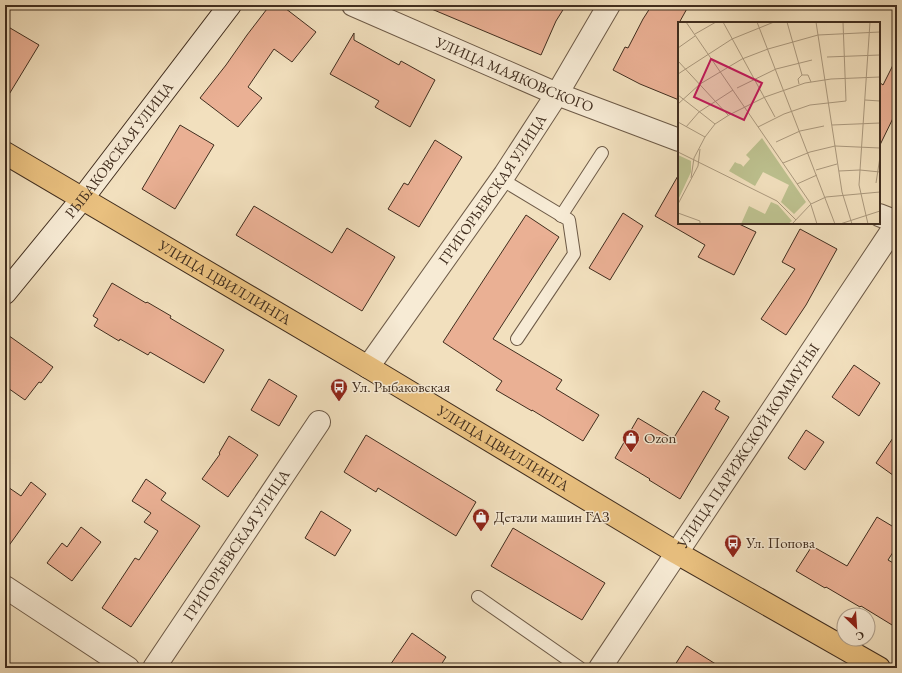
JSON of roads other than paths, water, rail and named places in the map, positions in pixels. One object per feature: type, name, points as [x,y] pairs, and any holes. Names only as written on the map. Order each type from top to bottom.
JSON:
[{"type":"main road","name":"УЛИЦА ЦВИЛЛИНГА","points":[[5,152],[677,552],[879,668]]},
{"type":"street","name":"РЫБАКОВСКАЯ УЛИЦА","points":[[5,293],[82,199],[230,5]]},
{"type":"street","name":"УЛИЦА МАЯКОВСКОГО","points":[[353,5],[557,94],[678,140]]},
{"type":"street","name":"ГРИГОРЬЕВСКАЯ УЛИЦА","points":[[368,367],[501,179],[557,94],[609,5]]},
{"type":"street","points":[[880,215],[897,223]]},
{"type":"street","name":"УЛИЦА ПАРИЖСКОЙ КОММУНЫ","points":[[600,668],[897,223]]},
{"type":"street","name":"ГРИГОРЬЕВСКАЯ УЛИЦА","points":[[154,668],[319,422]]},
{"type":"street","points":[[5,587],[128,668]]},
{"type":"lane","points":[[562,216],[602,153]]},
{"type":"lane","points":[[501,179],[569,220],[574,254],[517,339]]},
{"type":"lane","points":[[478,597],[580,668]]},
{"type":"place","name":"Ул. Рыбаковская","points":[[339,402]]},
{"type":"place","name":"Ozon","points":[[631,453]]},
{"type":"place","name":"Детали машин ГАЗ","points":[[481,532]]},
{"type":"place","name":"Ул. Попова","points":[[733,558]]}]
